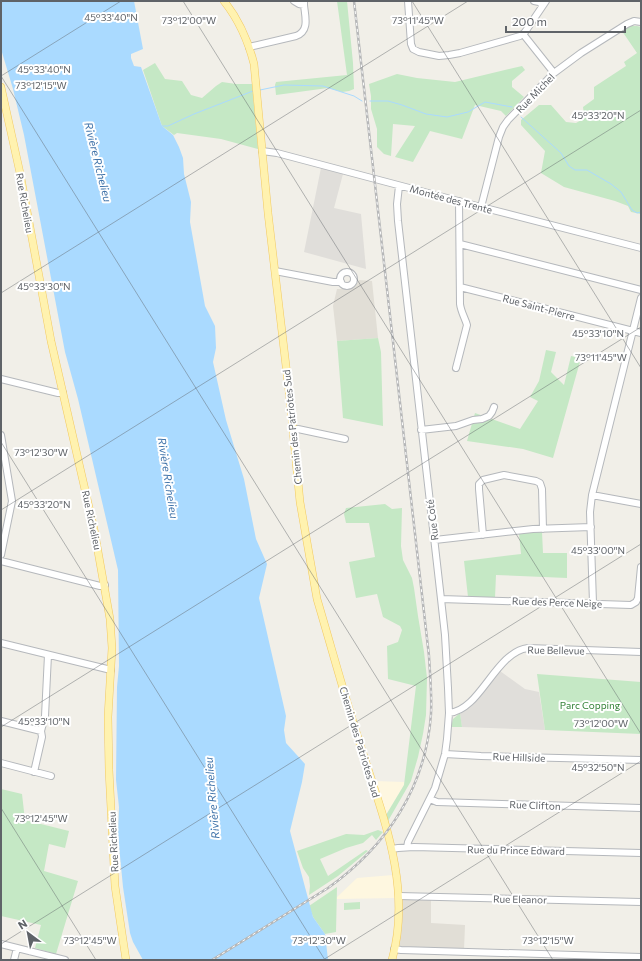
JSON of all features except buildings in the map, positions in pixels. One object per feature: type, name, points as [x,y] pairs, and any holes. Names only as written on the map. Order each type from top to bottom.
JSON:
[{"type":"main road","name":"Chemin des Patriotes Sud","points":[[224,1],[246,36],[255,72],[262,151],[301,509],[317,599],[346,701],[392,849],[398,880],[398,917],[392,960]]},
{"type":"main road","name":"Rue Richelieu","points":[[1,87],[20,173],[47,321],[94,529],[105,585],[111,630],[108,739],[115,886],[126,960]]},
{"type":"street","points":[[249,47],[296,36],[303,32],[305,27],[304,3],[299,4],[294,1]]},
{"type":"street","points":[[408,1],[412,48],[417,52],[439,56],[452,55],[523,34],[545,3],[534,1]]},
{"type":"street","name":"Rue Michel","points":[[481,207],[503,127],[512,116],[554,73],[581,53],[627,24],[634,21],[641,22]]},
{"type":"street","points":[[523,34],[554,73]]},
{"type":"street","name":"Montée des Trente","points":[[262,151],[284,155],[459,202],[641,248]]},
{"type":"street","name":"Rue Coté","points":[[399,186],[397,204],[398,221],[446,647],[449,713],[445,754],[436,783],[430,799],[408,842],[407,848]]},
{"type":"street","points":[[456,368],[467,325],[460,308],[459,202]]},
{"type":"street","points":[[460,244],[641,290]]},
{"type":"street","points":[[275,271],[333,282],[341,282]]},
{"type":"street","name":"Rue Saint-Pierre","points":[[460,287],[641,333]]},
{"type":"street","points":[[593,603],[590,528],[590,508],[592,495],[641,298]]},
{"type":"street","points":[[1,379],[58,393],[63,392]]},
{"type":"street","points":[[422,430],[451,427],[473,420],[482,419],[489,416],[494,407]]},
{"type":"street","points":[[293,429],[345,439]]},
{"type":"street","points":[[1,435],[3,457],[12,499],[12,504],[4,526],[1,555]]},
{"type":"street","points":[[483,535],[479,486],[480,482],[502,475],[535,480],[540,484],[542,487],[543,529]]},
{"type":"street","points":[[592,495],[641,504]]},
{"type":"street","points":[[434,540],[543,529],[590,528]]},
{"type":"street","points":[[1,561],[100,586],[105,585]]},
{"type":"street","name":"Rue des Perce Neige","points":[[441,599],[630,605],[635,603],[638,598],[641,567]]},
{"type":"street","points":[[1,643],[111,670]]},
{"type":"street","name":"Rue Bellevue","points":[[449,713],[458,712],[466,706],[510,656],[520,650],[534,648],[641,652]]},
{"type":"street","points":[[34,772],[45,716],[48,655]]},
{"type":"street","points":[[1,721],[41,731]]},
{"type":"street","name":"Rue Hillside","points":[[445,754],[496,757],[641,760]]},
{"type":"street","points":[[1,763],[51,776]]},
{"type":"street","name":"Rue Clifton","points":[[430,799],[436,802],[641,808]]},
{"type":"street","name":"Rue du Prince Edward","points":[[392,849],[407,848],[641,853]]},
{"type":"street","name":"Rue Eleanor","points":[[399,896],[641,902]]},
{"type":"street","points":[[1,944],[65,960]]},
{"type":"street","points":[[14,960],[17,948]]},
{"type":"street","points":[[394,949],[460,953],[641,957]]},
{"type":"shaded area","points":[[321,168],[343,174],[334,208],[361,214],[366,269],[304,252]]},
{"type":"shaded area","points":[[359,280],[372,281],[378,338],[337,341],[333,306],[337,289],[351,289]]},
{"type":"shaded area","points":[[500,671],[525,689],[539,692],[545,730],[462,727],[460,714],[474,703]]},
{"type":"shaded area","points":[[375,781],[404,782],[404,785],[386,815]]},
{"type":"shaded area","points":[[393,875],[395,898],[337,899],[337,897],[357,878]]},
{"type":"shaded area","points":[[402,899],[431,899],[431,923],[465,925],[464,950],[400,947]]},
{"type":"green space","points":[[337,1],[347,1],[354,89],[342,92],[328,88],[276,95],[276,82],[347,75]]},
{"type":"green space","points":[[631,26],[641,27],[641,214],[631,212],[628,206],[615,201],[564,187],[541,173],[545,151],[521,125],[521,120],[539,105],[551,105],[566,122],[576,123],[583,119],[583,107],[594,99],[594,87],[626,66],[624,62],[637,53],[622,31]]},
{"type":"green space","points":[[155,63],[165,79],[182,81],[191,95],[202,98],[222,82],[252,84],[258,149],[221,139],[177,133],[174,135],[162,126],[143,70]]},
{"type":"green space","points":[[522,66],[525,70],[512,81],[512,87],[524,97],[506,116],[501,111],[475,105],[462,139],[430,131],[413,162],[395,157],[415,126],[393,124],[391,156],[384,154],[377,147],[377,129],[371,109],[369,84],[397,74],[417,78],[455,82]]},
{"type":"green space","points":[[378,338],[381,352],[383,426],[343,418],[337,341]]},
{"type":"green space","points":[[546,350],[556,352],[551,372],[564,385],[571,356],[581,358],[553,458],[523,449],[467,441],[475,413],[520,429],[538,401],[530,397],[539,381]]},
{"type":"green space","points":[[385,504],[392,509],[402,508],[401,546],[403,560],[412,578],[427,678],[426,715],[418,757],[411,781],[388,821],[386,815],[404,785],[416,686],[388,679],[387,646],[398,642],[402,630],[400,626],[383,617],[377,594],[356,598],[349,562],[375,557],[369,523],[346,523],[344,514],[346,508]]},
{"type":"green space","points":[[542,532],[543,553],[567,553],[567,578],[496,575],[495,598],[468,597],[464,561],[521,554],[519,534]]},
{"type":"green space","name":"Parc Copping","points":[[537,674],[641,682],[641,734],[545,730]]},
{"type":"green space","points":[[460,713],[462,727],[451,727],[453,719]]},
{"type":"green space","points":[[1,789],[22,794],[25,820],[69,831],[65,848],[49,844],[44,871],[78,881],[56,954],[35,948],[41,925],[1,916]]},
{"type":"green space","points":[[378,830],[383,832],[376,840],[372,835],[363,843],[346,848],[320,859],[328,876],[366,850],[368,851],[338,876],[309,895],[309,877],[303,868],[297,851],[346,834],[364,835]]},
{"type":"green space","points":[[337,887],[336,932],[325,934],[313,917],[309,906]]},
{"type":"green space","points":[[360,902],[360,909],[344,910],[344,903]]},
{"type":"water","name":"Rivière Richelieu","points":[[1,1],[134,1],[143,49],[131,54],[131,58],[134,66],[141,67],[162,126],[173,135],[183,158],[184,174],[191,202],[190,222],[205,306],[215,326],[216,348],[213,362],[226,420],[244,479],[256,539],[267,564],[259,598],[286,716],[284,730],[286,743],[305,764],[290,831],[313,917],[325,934],[328,960],[143,960],[133,942],[130,933],[123,887],[118,835],[119,807],[116,780],[117,687],[119,666],[118,570],[78,399],[65,352],[24,135],[13,89],[1,49]]},
{"type":"waterway","points":[[260,90],[284,85],[323,86],[354,96],[362,101]]},
{"type":"waterway","points":[[162,126],[168,126],[253,91]]},
{"type":"waterway","points":[[370,101],[388,101],[426,114],[447,117],[468,112],[485,102],[512,107]]},
{"type":"waterway","points":[[521,117],[561,153],[569,166],[575,170],[587,170],[611,184],[621,192],[632,210],[637,213],[641,212]]},
{"type":"railway","points":[[212,960],[328,888],[368,853],[385,834],[400,813],[412,790],[428,741],[431,714],[429,656],[354,1]]}]
